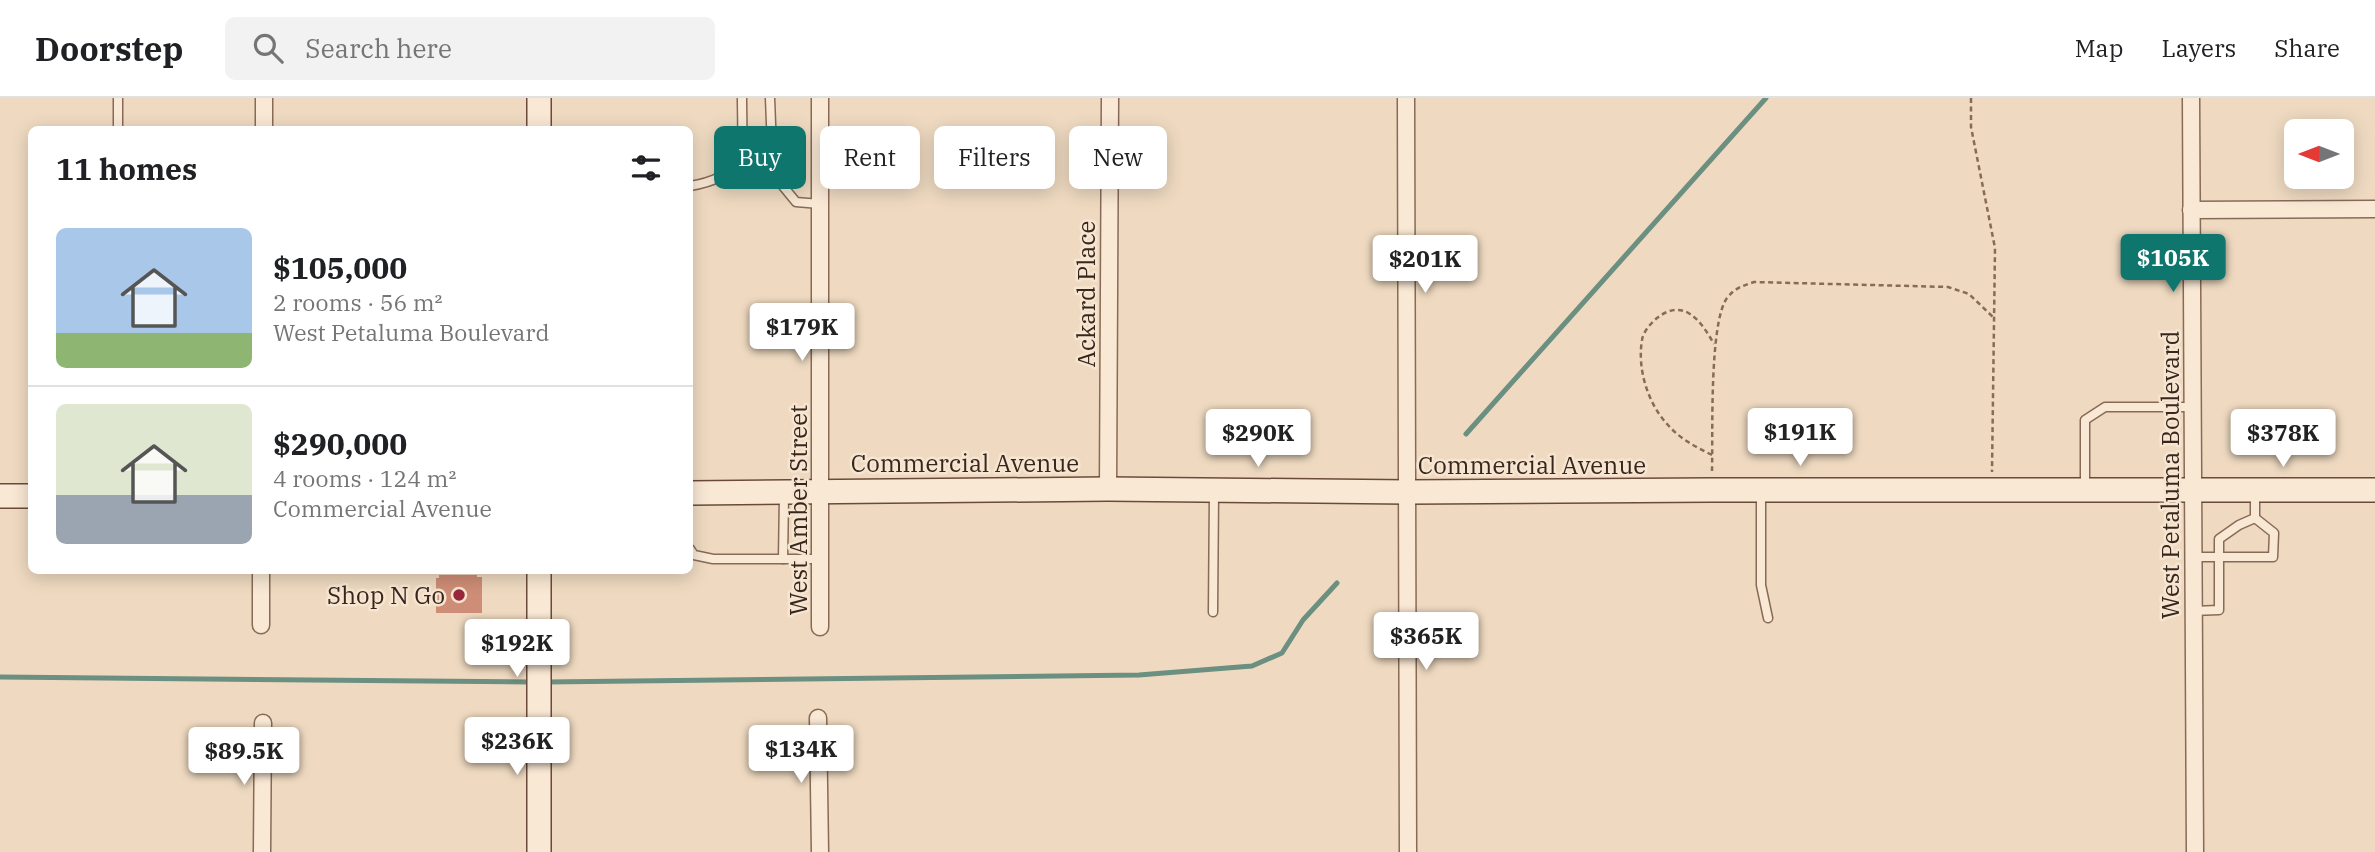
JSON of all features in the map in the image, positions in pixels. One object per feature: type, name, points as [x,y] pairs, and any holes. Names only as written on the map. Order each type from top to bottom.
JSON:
[{"type":"street","points":[[264,98],[264,126]]},
{"type":"street","points":[[539,98],[539,126]]},
{"type":"street","name":"West Amber Street","points":[[820,98],[820,627]]},
{"type":"street","name":"Ackard Place","points":[[1108,489],[1110,98]]},
{"type":"street","points":[[1406,98],[1408,852]]},
{"type":"street","name":"West Petaluma Boulevard","points":[[2191,98],[2194,852]]},
{"type":"street","points":[[2191,210],[2375,209]]},
{"type":"street","name":"Commercial Avenue","points":[[693,492],[1108,489],[1408,492],[2375,490]]},
{"type":"street","points":[[0,496],[28,496]]},
{"type":"street","points":[[261,574],[261,625]]},
{"type":"street","points":[[539,574],[539,852]]},
{"type":"street","points":[[818,718],[820,852]]},
{"type":"street","points":[[262,852],[263,723]]},
{"type":"lane","points":[[118,98],[118,126]]},
{"type":"lane","points":[[742,98],[742,126]]},
{"type":"lane","points":[[770,98],[771,126]]},
{"type":"lane","points":[[693,186],[714,180]]},
{"type":"lane","points":[[785,189],[796,202],[820,204]]},
{"type":"lane","points":[[2085,490],[2085,420],[2105,407],[2193,407]]},
{"type":"lane","points":[[1213,612],[1214,490]]},
{"type":"lane","points":[[1761,490],[1761,585],[1768,618]]},
{"type":"lane","points":[[783,559],[784,491]]},
{"type":"lane","points":[[2255,519],[2256,491]]},
{"type":"lane","points":[[2192,611],[2219,610],[2219,539],[2255,519]]},
{"type":"lane","points":[[2192,557],[2247,553],[2273,557],[2274,533],[2255,519]]},
{"type":"lane","points":[[693,554],[713,559],[820,559]]},
{"type":"path","points":[[1971,98],[1971,127],[1995,248],[1992,489]]},
{"type":"path","points":[[1711,490],[1715,347],[1725,301],[1736,287],[1754,282],[1948,287],[1969,294],[1994,318]]},
{"type":"path","points":[[1712,455],[1684,440],[1653,406],[1642,367],[1642,337],[1653,321],[1667,311],[1682,311],[1694,315],[1715,347]]},
{"type":"building","name":"Shop N Go","points":[[439,575],[482,577],[482,613],[436,613],[436,578],[439,578]]},
{"type":"waterway","points":[[1466,434],[1766,98]]},
{"type":"waterway","points":[[546,682],[1139,675],[1252,666],[1282,653],[1303,620],[1337,583]]},
{"type":"waterway","points":[[0,677],[532,682]]},
{"type":"place","name":"Shop N Go","points":[[459,595]]}]
